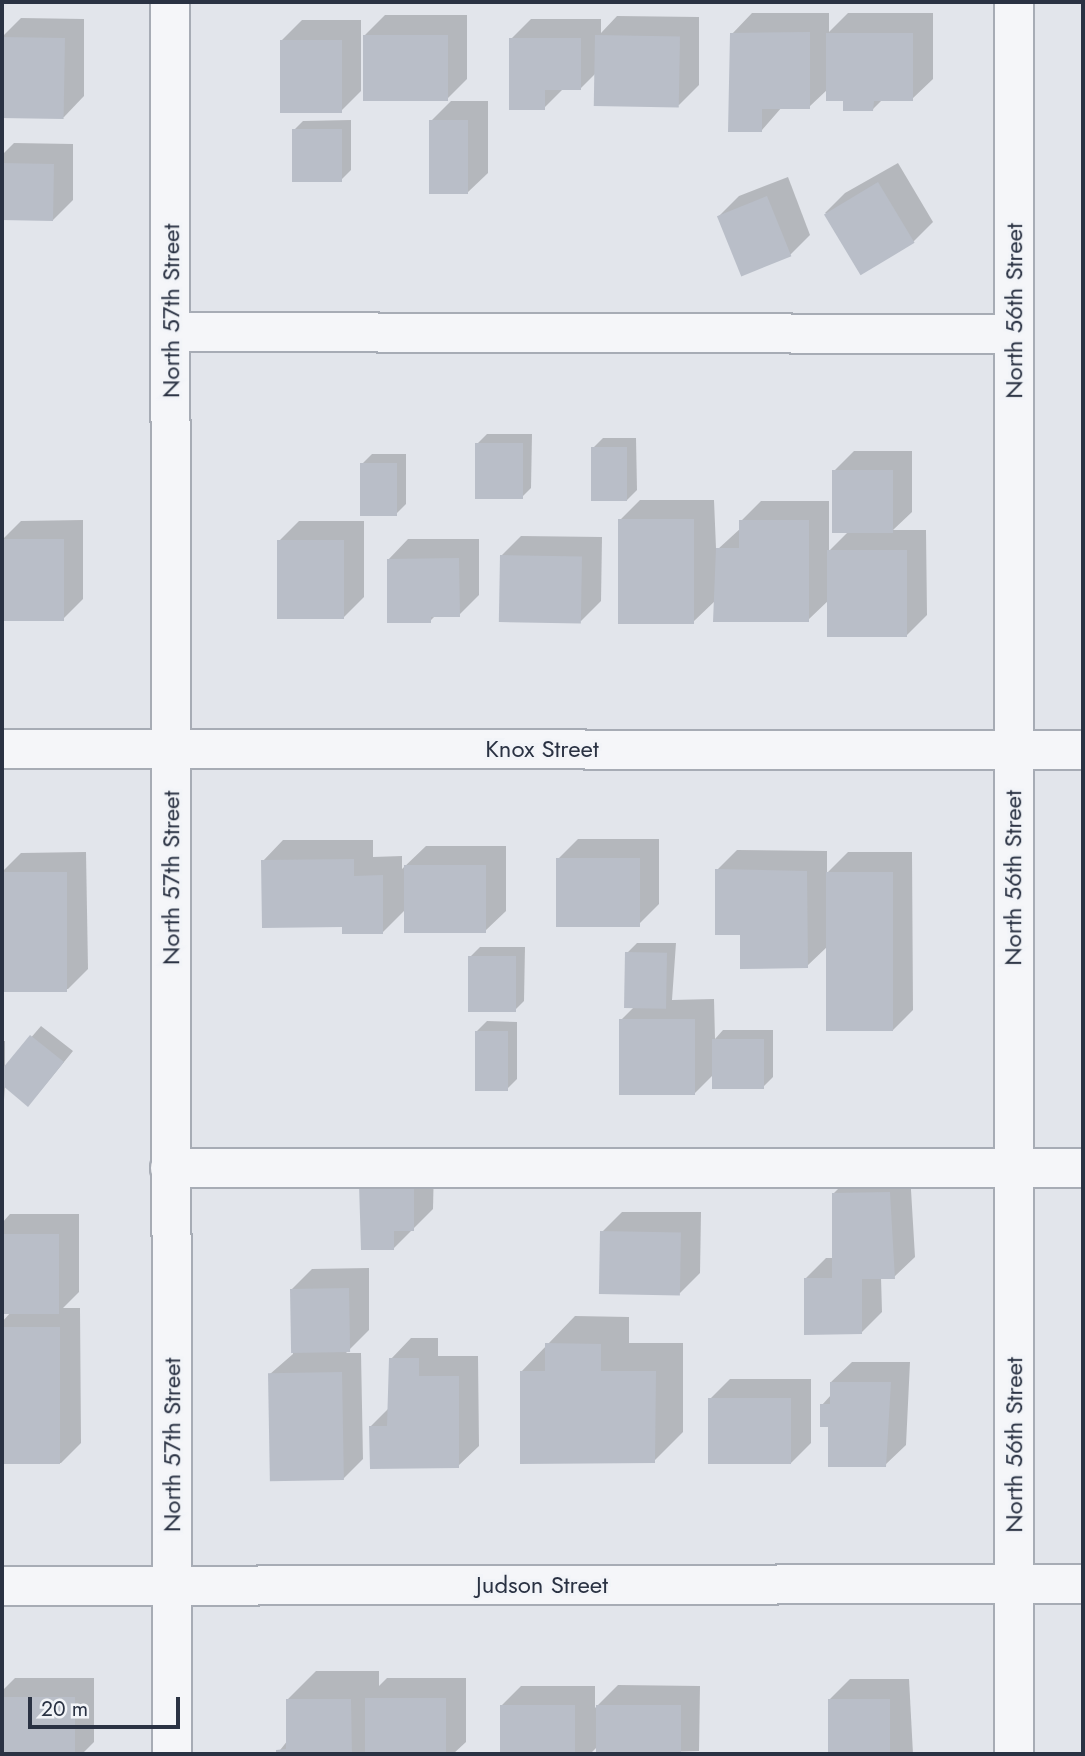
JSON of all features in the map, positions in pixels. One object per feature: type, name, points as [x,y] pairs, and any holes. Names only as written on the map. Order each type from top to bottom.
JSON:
[{"type":"street","name":"North 57th Street","points":[[170,2],[172,1754]]},
{"type":"street","name":"North 56th Street","points":[[1014,2],[1014,1754]]},
{"type":"street","points":[[171,332],[1014,334]]},
{"type":"street","name":"Knox Street","points":[[2,749],[1083,750]]},
{"type":"street","points":[[170,1168],[1083,1168]]},
{"type":"street","name":"Judson Street","points":[[2,1586],[1083,1584]]},
{"type":"building","points":[[810,32],[810,109],[762,109],[762,132],[728,132],[730,33]]},
{"type":"building","points":[[826,33],[913,33],[913,101],[874,101],[873,111],[843,111],[843,101],[826,101]]},
{"type":"building","points":[[363,35],[448,35],[448,101],[363,101]]},
{"type":"building","points":[[595,35],[680,36],[679,107],[594,106]]},
{"type":"building","points":[[2,37],[65,38],[64,119],[2,118]]},
{"type":"building","points":[[509,38],[581,38],[581,90],[545,90],[545,110],[509,110]]},
{"type":"building","points":[[280,40],[342,40],[342,113],[280,113]]},
{"type":"building","points":[[429,120],[468,120],[468,194],[429,194]]},
{"type":"building","points":[[292,129],[342,129],[342,182],[292,182]]},
{"type":"building","points":[[2,163],[54,164],[53,221],[2,220]]},
{"type":"building","points":[[878,182],[915,243],[861,275],[824,214]]},
{"type":"building","points":[[767,196],[791,256],[741,276],[717,216]]},
{"type":"building","points":[[475,443],[523,443],[523,499],[475,499]]},
{"type":"building","points":[[591,447],[627,447],[627,501],[591,501]]},
{"type":"building","points":[[360,463],[397,463],[397,516],[360,516]]},
{"type":"building","points":[[832,470],[893,470],[893,533],[832,533]]},
{"type":"building","points":[[618,519],[694,519],[694,624],[618,624]]},
{"type":"building","points":[[739,520],[809,520],[809,622],[713,622],[716,548],[739,548]]},
{"type":"building","points":[[2,539],[64,539],[64,621],[2,621]]},
{"type":"building","points":[[277,540],[344,540],[344,619],[277,619]]},
{"type":"building","points":[[827,550],[907,550],[907,637],[827,637]]},
{"type":"building","points":[[500,555],[582,556],[581,623],[499,622]]},
{"type":"building","points":[[459,558],[460,617],[431,617],[431,623],[387,623],[387,559]]},
{"type":"building","points":[[556,858],[640,858],[640,927],[556,927]]},
{"type":"building","points":[[354,859],[354,876],[383,875],[383,934],[342,934],[342,927],[262,928],[261,860]]},
{"type":"building","points":[[404,865],[486,865],[486,933],[404,933]]},
{"type":"building","points":[[715,869],[807,871],[808,968],[740,969],[740,935],[715,935]]},
{"type":"building","points":[[2,872],[67,872],[67,992],[2,992]]},
{"type":"building","points":[[826,872],[893,872],[893,1031],[826,1031]]},
{"type":"building","points":[[625,952],[667,953],[666,1009],[624,1008]]},
{"type":"building","points":[[468,956],[516,956],[516,1012],[468,1012]]},
{"type":"building","points":[[619,1019],[695,1019],[695,1095],[619,1095]]},
{"type":"building","points":[[475,1031],[508,1031],[508,1091],[475,1091]]},
{"type":"building","points":[[30,1035],[64,1062],[28,1107],[2,1085],[2,1069]]},
{"type":"building","points":[[712,1039],[764,1039],[764,1089],[712,1089]]},
{"type":"building","points":[[359,1184],[414,1185],[414,1231],[394,1231],[394,1250],[361,1250]]},
{"type":"building","points":[[890,1192],[895,1279],[862,1279],[862,1334],[804,1335],[804,1278],[832,1278],[832,1193]]},
{"type":"building","points":[[600,1231],[681,1232],[680,1295],[599,1294]]},
{"type":"building","points":[[2,1234],[59,1234],[59,1314],[2,1314]]},
{"type":"building","points":[[349,1288],[350,1352],[291,1353],[290,1289]]},
{"type":"building","points":[[2,1327],[60,1327],[60,1464],[2,1464]]},
{"type":"building","points":[[545,1343],[601,1344],[601,1371],[656,1371],[655,1463],[520,1464],[520,1371],[545,1371]]},
{"type":"building","points":[[389,1358],[419,1358],[419,1376],[459,1376],[459,1468],[370,1469],[369,1426],[387,1426]]},
{"type":"building","points":[[342,1372],[344,1480],[270,1481],[268,1373]]},
{"type":"building","points":[[830,1382],[891,1382],[886,1467],[828,1467],[828,1427],[820,1427],[820,1404],[830,1404]]},
{"type":"building","points":[[708,1398],[791,1398],[791,1464],[708,1464]]},
{"type":"building","points":[[2,1697],[75,1697],[75,1754],[2,1754]]},
{"type":"building","points":[[365,1698],[446,1698],[446,1754],[365,1754]]},
{"type":"building","points":[[286,1699],[351,1699],[352,1754],[276,1754],[276,1750],[286,1749]]},
{"type":"building","points":[[828,1699],[890,1699],[890,1754],[828,1754]]},
{"type":"building","points":[[500,1705],[575,1705],[575,1754],[500,1754]]},
{"type":"building","points":[[596,1705],[681,1705],[681,1754],[596,1754]]}]
